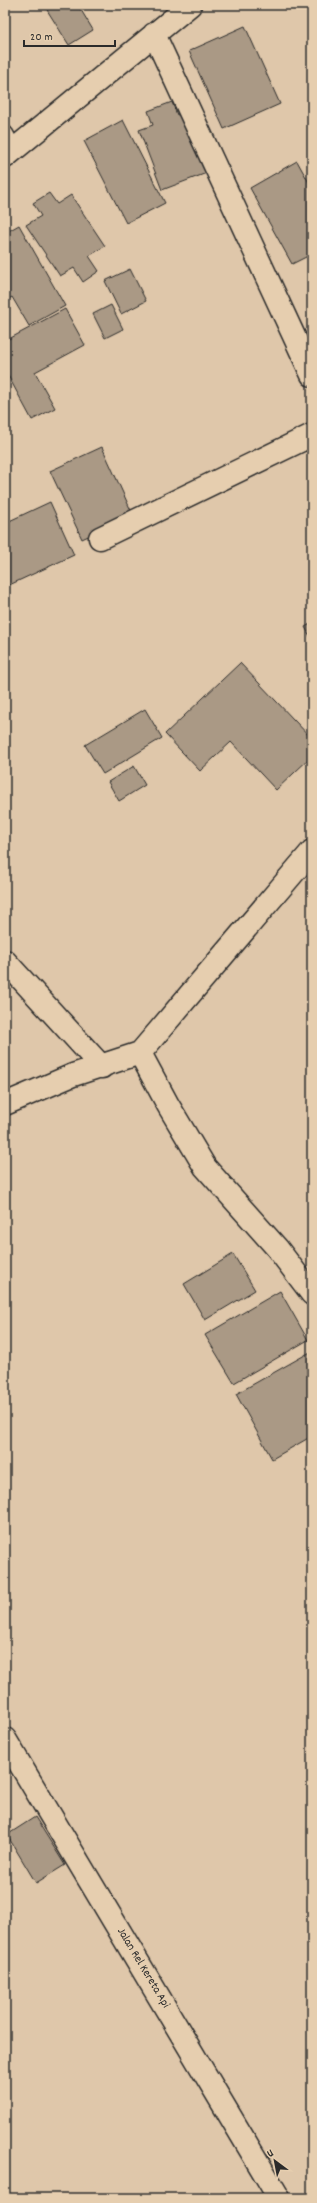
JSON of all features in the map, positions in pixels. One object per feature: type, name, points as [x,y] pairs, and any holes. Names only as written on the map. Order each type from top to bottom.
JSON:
[{"type":"street","points":[[8,147],[154,34],[183,7]]},
{"type":"street","points":[[154,34],[312,375]]},
{"type":"street","points":[[100,538],[312,435]]},
{"type":"street","points":[[5,1104],[73,1075],[102,1067],[140,1053],[312,851]]},
{"type":"street","points":[[5,961],[102,1067]]},
{"type":"street","points":[[140,1053],[168,1105],[205,1167],[277,1248],[312,1294]]},
{"type":"street","name":"Jalan Rel Kereta Api","points":[[5,1739],[279,2198]]},
{"type":"building","points":[[54,5],[78,5],[93,30],[69,45],[47,10]]},
{"type":"building","points":[[245,26],[280,104],[224,129],[189,51]]},
{"type":"building","points":[[172,102],[177,115],[189,111],[212,171],[162,190],[139,130],[153,125],[148,111]]},
{"type":"building","points":[[123,120],[165,203],[126,223],[84,141]]},
{"type":"building","points":[[297,161],[312,188],[312,254],[292,264],[250,188]]},
{"type":"building","points":[[49,193],[57,204],[71,195],[105,246],[89,256],[99,271],[83,282],[74,268],[60,276],[26,225],[41,216],[33,203]]},
{"type":"building","points":[[19,225],[65,306],[29,326],[12,297],[5,301],[5,233]]},
{"type":"building","points":[[130,269],[146,301],[121,314],[105,281]]},
{"type":"building","points":[[111,305],[123,329],[105,338],[93,314]]},
{"type":"building","points":[[65,309],[85,345],[35,372],[55,408],[32,420],[5,370],[5,341]]},
{"type":"building","points":[[102,447],[133,515],[82,539],[50,471]]},
{"type":"building","points":[[50,502],[74,555],[5,587],[5,523]]},
{"type":"building","points":[[312,623],[312,640],[305,627]]},
{"type":"building","points":[[240,663],[312,739],[312,756],[276,790],[231,742],[200,771],[165,734]]},
{"type":"building","points":[[145,709],[162,738],[103,774],[85,745]]},
{"type":"building","points":[[134,766],[145,785],[119,801],[108,782]]},
{"type":"building","points":[[233,1254],[255,1290],[205,1320],[184,1284]]},
{"type":"building","points":[[280,1291],[308,1340],[234,1383],[205,1335]]},
{"type":"building","points":[[312,1351],[312,1436],[272,1459],[236,1394]]},
{"type":"building","points":[[35,1817],[65,1865],[36,1883],[7,1835]]}]
